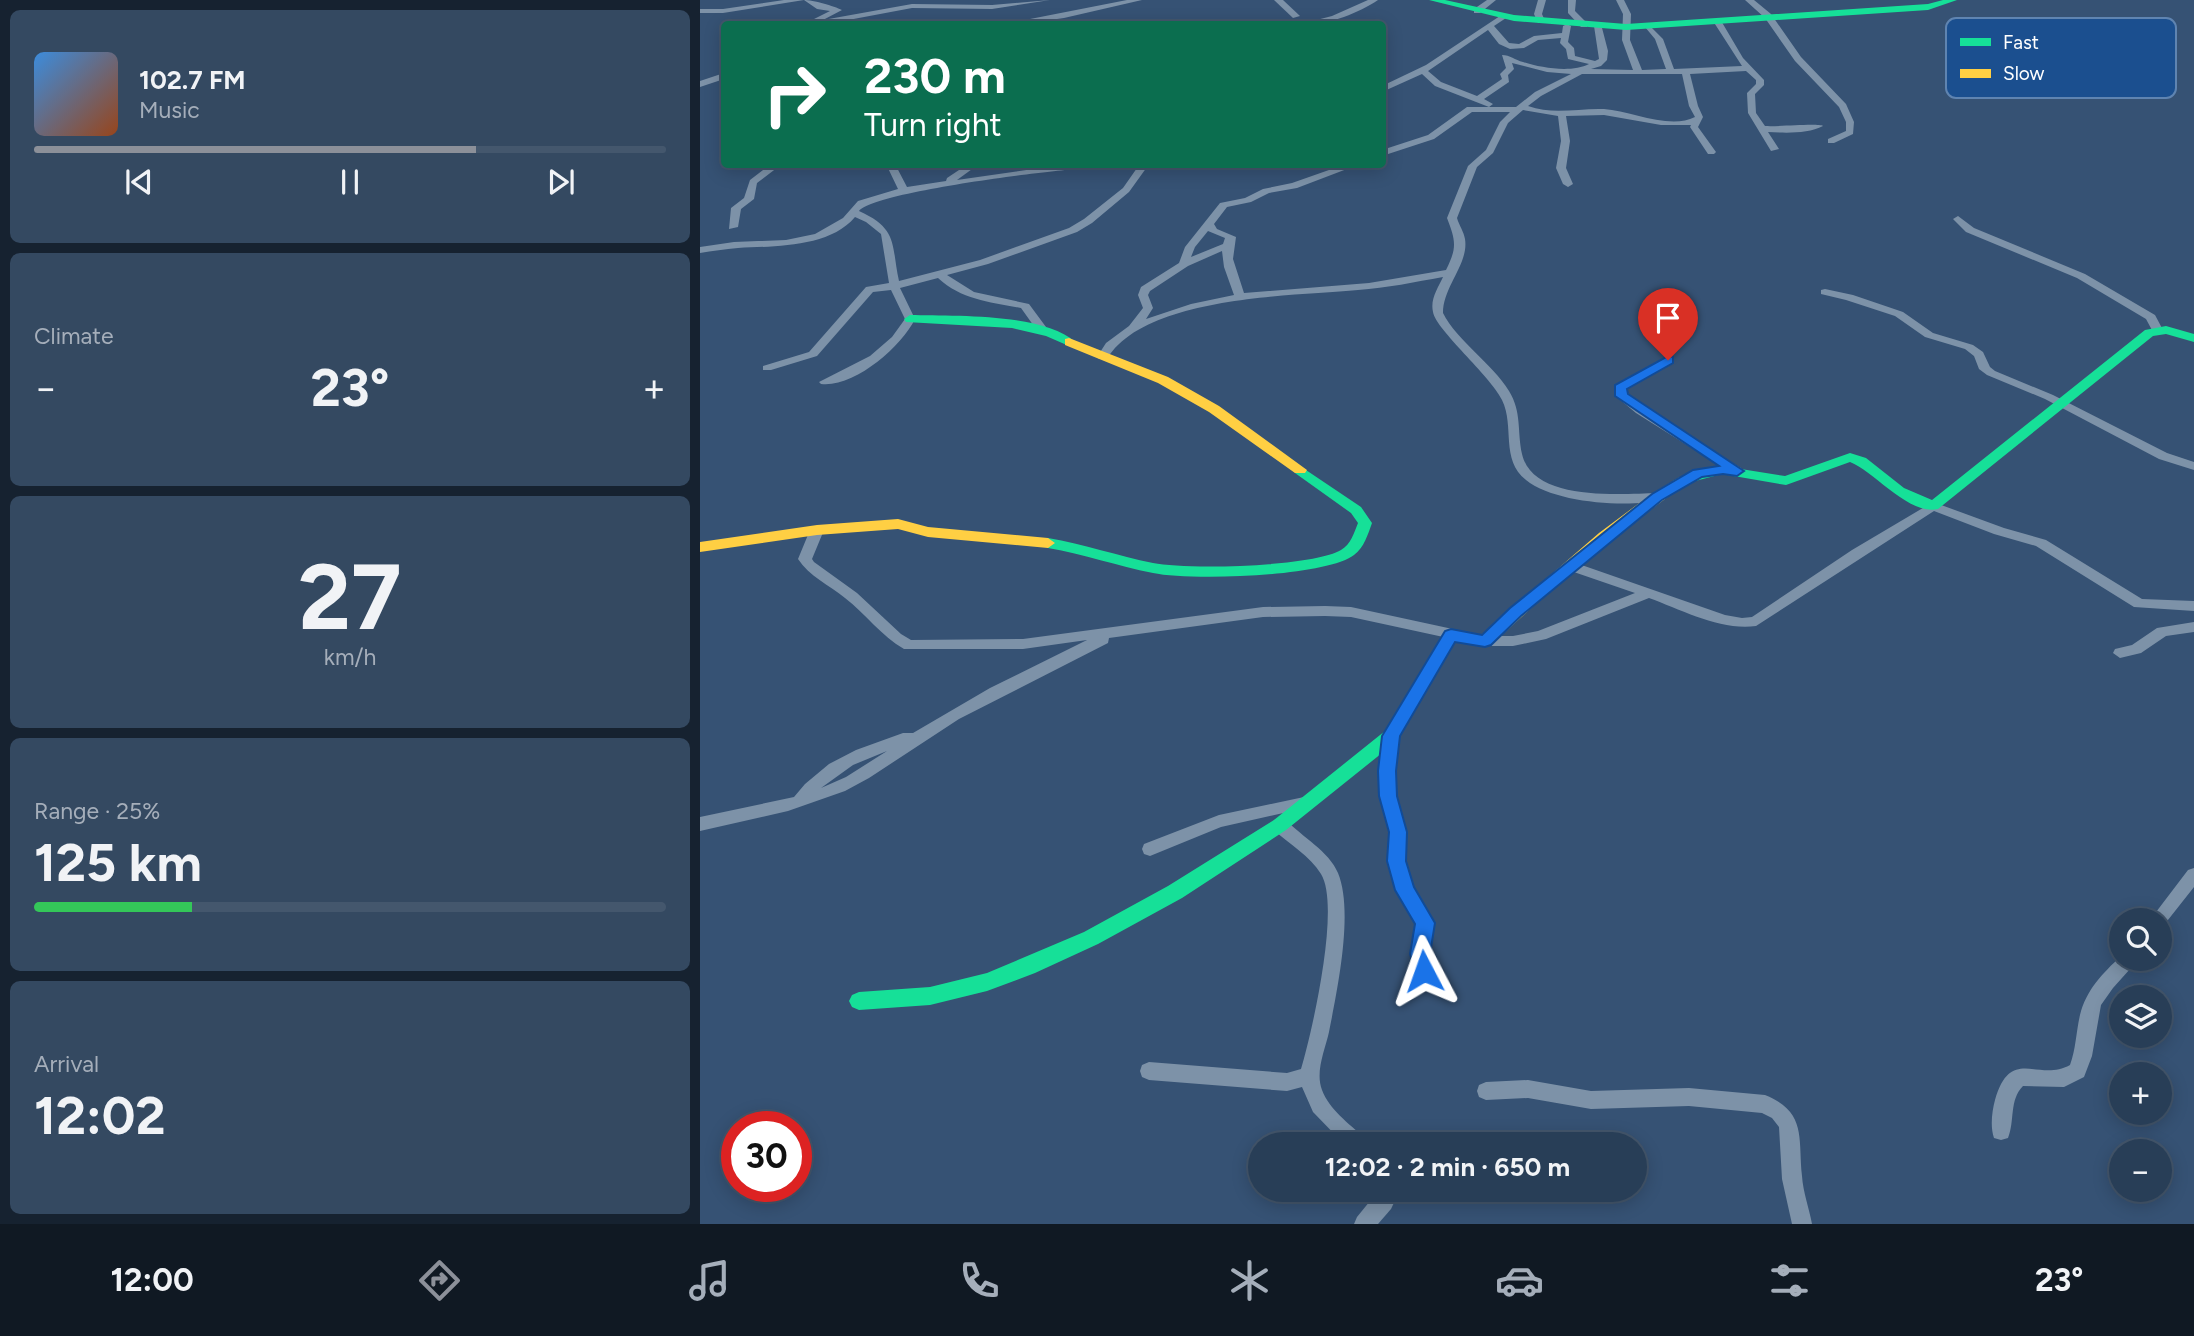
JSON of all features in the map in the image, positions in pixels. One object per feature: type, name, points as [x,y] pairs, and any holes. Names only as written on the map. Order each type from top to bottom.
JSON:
[{"type":"street","points":[[700,11],[723,11],[808,0],[820,7],[838,10],[817,21]]},
{"type":"street","points":[[981,0],[992,7],[1003,20],[1064,16],[1138,0]]},
{"type":"street","points":[[827,21],[910,3],[992,7],[1046,0]]},
{"type":"street","points":[[1278,0],[1296,16]]},
{"type":"street","points":[[1348,0],[1360,5]]},
{"type":"street","points":[[1320,21],[1334,18],[1374,0]]},
{"type":"street","points":[[1433,0],[1477,10],[1497,21],[1541,21],[1579,27],[1649,27],[1768,16],[1928,7],[1953,0]]},
{"type":"street","points":[[1477,10],[1492,0]]},
{"type":"street","points":[[1541,21],[1538,14],[1542,0]]},
{"type":"street","points":[[1572,0],[1571,11],[1579,27],[1598,36],[1605,50],[1603,60],[1538,94],[1516,109],[1500,128],[1490,151],[1474,166],[1452,218],[1461,244],[1452,272],[1438,299],[1438,313],[1510,403],[1517,455],[1526,472],[1541,484],[1571,495],[1595,498],[1657,497]]},
{"type":"street","points":[[1620,0],[1628,14],[1626,40],[1638,71]]},
{"type":"street","points":[[1749,0],[1768,16],[1798,59],[1843,106],[1850,122],[1850,132],[1831,141]]},
{"type":"street","points":[[1497,21],[1503,43],[1515,48],[1531,39],[1579,27]]},
{"type":"street","points":[[1386,88],[1423,70],[1497,21]]},
{"type":"street","points":[[1717,21],[1736,53],[1760,80],[1760,85],[1751,93],[1751,109],[1774,149]]},
{"type":"street","points":[[1579,27],[1564,43],[1572,51],[1571,57],[1598,64]]},
{"type":"street","points":[[1649,27],[1659,39],[1671,70]]},
{"type":"street","points":[[1386,152],[1431,137],[1506,79],[1504,74],[1510,69],[1505,58],[1531,67],[1576,74],[1749,68]]},
{"type":"street","points":[[1423,70],[1438,83],[1476,102],[1536,112],[1623,114],[1672,124],[1696,121]]},
{"type":"street","points":[[1684,70],[1692,90],[1693,110],[1698,115],[1693,127],[1711,152]]},
{"type":"street","points":[[700,77],[713,79]]},
{"type":"street","points":[[700,84],[721,77]]},
{"type":"street","points":[[1561,114],[1565,122],[1566,156],[1561,169],[1567,184]]},
{"type":"street","points":[[1762,129],[1789,130],[1819,126]]},
{"type":"street","points":[[733,227],[736,208],[750,199],[753,182],[772,168]]},
{"type":"street","points":[[892,168],[904,190]]},
{"type":"street","points":[[940,184],[968,168]]},
{"type":"street","points":[[700,250],[722,246],[786,243],[818,236],[840,225],[861,203],[904,190],[1060,168]]},
{"type":"street","points":[[767,368],[813,354],[869,290],[941,275],[1081,226],[1126,190],[1142,168]]},
{"type":"street","points":[[1184,264],[1189,245],[1223,205],[1248,200],[1266,191],[1294,186],[1345,168]]},
{"type":"street","points":[[855,212],[875,223],[890,239],[894,286],[910,319]]},
{"type":"street","points":[[1958,219],[1970,230],[2081,276],[2151,317],[2157,330]]},
{"type":"street","points":[[1209,224],[1213,231],[1230,236],[1226,246],[1232,278],[1240,297]]},
{"type":"street","points":[[1133,329],[1148,308],[1143,295],[1145,289],[1184,264],[1226,246]]},
{"type":"street","points":[[1103,357],[1106,348],[1133,329],[1186,307],[1297,289],[1358,286],[1452,272]]},
{"type":"street","points":[[941,275],[958,291],[971,296],[1025,306],[1040,327]]},
{"type":"street","points":[[1825,292],[1899,314],[1928,335],[1969,347],[1979,354],[1985,369],[1991,373],[2059,402],[2163,456],[2193,465]]},
{"type":"street","points":[[700,547],[817,530],[898,524],[928,532],[1056,544],[1124,558],[1154,568],[1199,572],[1312,562],[1343,556],[1358,544],[1365,523],[1356,510],[1214,409],[1163,380],[1103,357],[1040,327],[1004,322],[910,319]]},
{"type":"street","points":[[825,382],[839,379],[870,361],[900,334],[910,319]]},
{"type":"street","points":[[1573,567],[1723,619],[1742,623],[1756,621],[1933,506],[2140,339],[2157,330],[2172,330],[2194,338]]},
{"type":"street","points":[[1668,360],[1620,388],[1622,396],[1737,471]]},
{"type":"street","points":[[1485,641],[1515,612],[1657,497],[1698,474],[1737,471],[1786,481],[1844,457],[1861,461],[1899,491],[1933,506],[1998,531],[2041,543],[2139,604],[2194,606]]},
{"type":"street","points":[[817,530],[805,559],[809,565],[852,596],[896,638],[909,645],[1023,644],[1114,634],[1263,612],[1325,611],[1351,612],[1485,641],[1525,640],[1647,594]]},
{"type":"street","points":[[2120,653],[2136,649],[2162,632],[2193,628]]},
{"type":"street","points":[[700,824],[799,802],[811,786],[831,768],[932,728],[1025,675],[1114,634]]},
{"type":"street","points":[[859,1001],[952,992],[1028,967],[1091,938],[1175,892],[1280,825],[1391,736],[1451,635]]},
{"type":"street","points":[[1391,736],[1387,771],[1388,796],[1398,832],[1396,861],[1405,890],[1425,923],[1420,954],[1424,971]]},
{"type":"street","points":[[1150,849],[1219,821],[1308,802]]},
{"type":"street","points":[[1280,825],[1325,867],[1334,885],[1328,992],[1309,1076],[1316,1102],[1345,1132]]},
{"type":"street","points":[[2168,908],[2194,875]]},
{"type":"street","points":[[2001,1131],[2007,1087],[2014,1080],[2026,1076],[2061,1078],[2077,1071],[2084,1054],[2093,1003],[2105,983],[2118,971]]},
{"type":"street","points":[[1149,1071],[1287,1082],[1309,1076]]},
{"type":"street","points":[[1486,1091],[1528,1088],[1591,1100],[1689,1097],[1765,1104],[1779,1112],[1789,1124],[1792,1179],[1802,1224]]},
{"type":"street","points":[[1364,1224],[1384,1202]]},
{"type":"traffic: fast","points":[[1433,0],[1514,18],[1626,27],[1928,7],[1953,0]]},
{"type":"traffic: fast","points":[[910,319],[1012,324],[1051,334],[1069,342]]},
{"type":"traffic: fast","points":[[1680,481],[1698,474],[1722,470],[1786,481],[1850,457],[1861,461],[1899,491],[1933,506],[2149,333],[2166,330],[2194,338]]},
{"type":"traffic: fast","points":[[1048,543],[1153,568],[1192,571],[1276,568],[1325,561],[1346,554],[1357,543],[1365,523],[1356,510],[1300,470]]},
{"type":"traffic: fast","points":[[859,1001],[930,996],[987,982],[1028,967],[1091,938],[1175,892],[1280,825],[1391,736],[1451,635]]},
{"type":"traffic: slow","points":[[1069,342],[1163,380],[1214,409],[1300,470]]},
{"type":"traffic: slow","points":[[1485,641],[1579,557],[1680,481]]},
{"type":"traffic: slow","points":[[700,547],[817,530],[898,524],[928,532],[1048,543]]},
{"type":"route","points":[[1424,971],[1420,954],[1425,923],[1405,890],[1396,861],[1398,832],[1388,796],[1387,771],[1391,736],[1451,635],[1485,641],[1515,612],[1616,529],[1679,482],[1710,470],[1737,471],[1627,402],[1619,392],[1620,388],[1635,377],[1668,360]]}]
